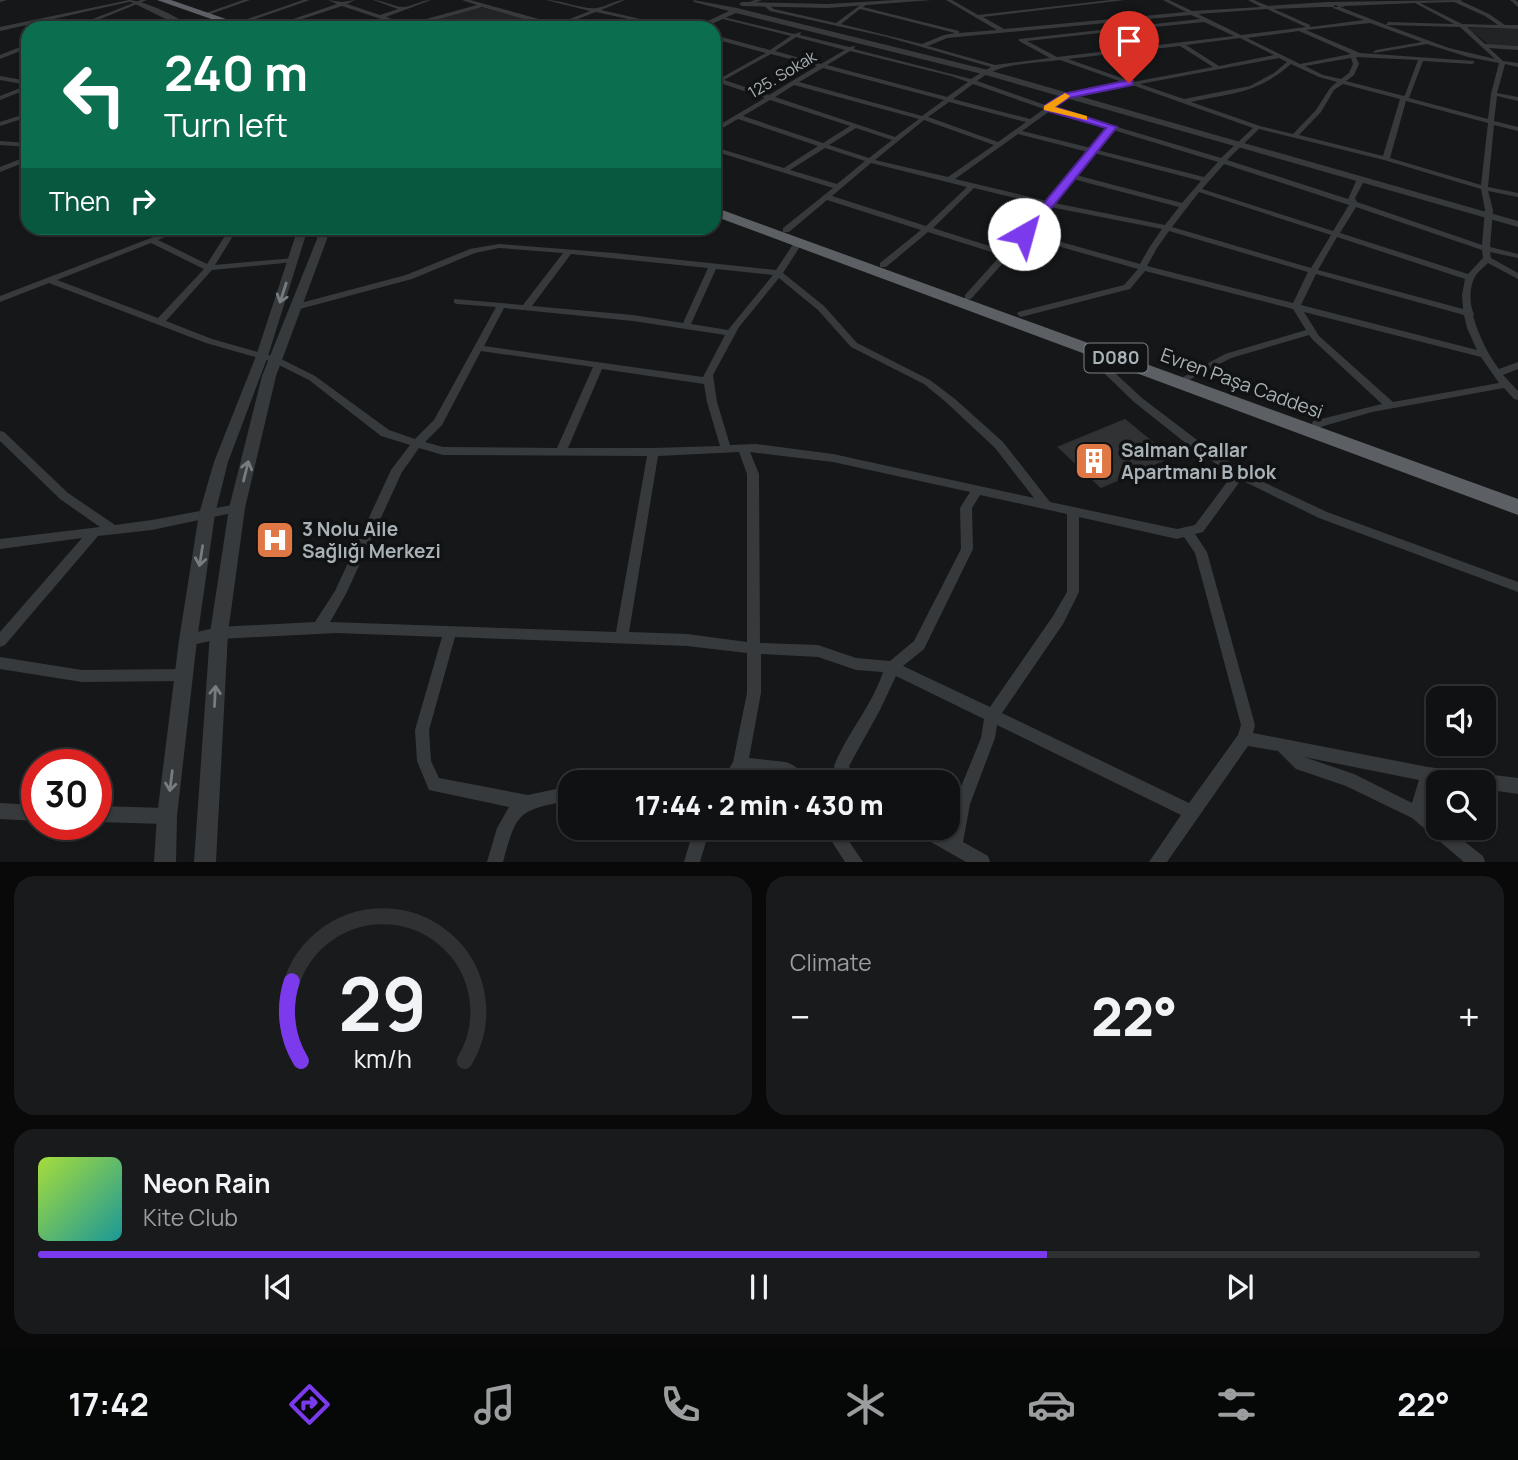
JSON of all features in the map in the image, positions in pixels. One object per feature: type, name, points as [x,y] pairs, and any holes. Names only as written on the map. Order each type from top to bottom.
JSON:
[{"type":"highway","points":[[170,1],[220,21]]},
{"type":"highway","points":[[137,2],[212,21]]},
{"type":"highway","name":"Evren Paşa Caddesi","points":[[721,206],[793,236],[1518,508]]},
{"type":"highway","name":"Evren Paşa Caddesi","points":[[721,213],[883,265],[1021,314],[1518,497]]},
{"type":"street","points":[[206,15],[248,0]]},
{"type":"street","points":[[278,0],[292,5]]},
{"type":"street","points":[[246,21],[308,0]]},
{"type":"street","points":[[330,0],[390,21]]},
{"type":"street","points":[[291,21],[353,0]]},
{"type":"street","points":[[375,0],[404,9]]},
{"type":"street","points":[[380,17],[429,0]]},
{"type":"street","points":[[464,0],[542,21]]},
{"type":"street","points":[[426,21],[483,5],[490,0]]},
{"type":"street","points":[[548,0],[643,21]]},
{"type":"street","points":[[568,21],[622,0]]},
{"type":"street","points":[[767,6],[862,7],[929,0]]},
{"type":"street","points":[[948,0],[1058,59],[1258,127],[1518,195]]},
{"type":"street","points":[[1058,0],[1140,49]]},
{"type":"street","points":[[979,16],[1123,0]]},
{"type":"street","points":[[1165,0],[1289,63],[1340,82],[1518,129]]},
{"type":"street","points":[[1250,0],[1311,27]]},
{"type":"street","points":[[1318,0],[1425,43],[1503,63]]},
{"type":"street","points":[[922,46],[946,36],[1191,13],[1413,1],[1456,0],[1488,15],[1504,27]]},
{"type":"street","points":[[1512,0],[1518,5]]},
{"type":"street","points":[[693,1],[738,7],[991,70]]},
{"type":"street","points":[[1413,1],[1461,26],[1503,63]]},
{"type":"street","points":[[40,21],[137,2],[175,21]]},
{"type":"street","points":[[90,21],[137,2]]},
{"type":"street","points":[[137,2],[134,11],[156,21]]},
{"type":"street","points":[[707,21],[738,7],[758,2],[772,10],[922,46],[1070,95],[1488,213]]},
{"type":"street","points":[[712,21],[738,7]]},
{"type":"street","points":[[838,24],[862,7]]},
{"type":"street","points":[[862,7],[963,34]]},
{"type":"street","points":[[720,17],[973,81],[1048,108],[1225,161],[1354,204],[1487,254],[1518,276]]},
{"type":"street","points":[[1022,40],[1207,20]]},
{"type":"street","points":[[726,449],[712,402],[708,376],[732,332],[778,273],[793,236],[826,197],[896,139],[973,81],[991,70],[1058,59],[1371,21]]},
{"type":"street","points":[[1379,23],[1518,27]]},
{"type":"street","points":[[0,29],[21,25]]},
{"type":"street","points":[[721,78],[771,52],[809,25]]},
{"type":"street","points":[[809,25],[991,70]]},
{"type":"street","points":[[15,26],[21,27]]},
{"type":"street","points":[[1297,29],[1356,55],[1518,65]]},
{"type":"street","points":[[721,39],[1030,121]]},
{"type":"street","name":"125. Sokak","points":[[722,127],[864,40]]},
{"type":"street","points":[[721,45],[729,41]]},
{"type":"street","points":[[1297,66],[1425,43]]},
{"type":"street","points":[[1181,44],[1217,67]]},
{"type":"street","points":[[1484,46],[1518,48]]},
{"type":"street","points":[[0,48],[16,50]]},
{"type":"street","points":[[0,57],[21,48]]},
{"type":"street","points":[[1294,136],[1319,111],[1340,82],[1352,74],[1356,55]]},
{"type":"street","points":[[949,180],[1070,95],[1279,56]]},
{"type":"street","points":[[1386,159],[1403,100],[1408,96],[1421,59]]},
{"type":"street","points":[[1182,101],[1253,89],[1273,78],[1289,63]]},
{"type":"street","points":[[1503,63],[1494,94],[1484,188],[1488,213],[1487,254],[1470,278],[1467,300],[1478,346],[1505,385],[1518,397]]},
{"type":"street","points":[[0,78],[21,83]]},
{"type":"street","points":[[721,83],[896,139]]},
{"type":"street","points":[[794,83],[924,118],[998,144]]},
{"type":"street","points":[[0,98],[21,88]]},
{"type":"street","points":[[1494,94],[1518,99]]},
{"type":"street","points":[[0,116],[21,119]]},
{"type":"street","points":[[0,124],[21,117]]},
{"type":"street","points":[[738,117],[870,160],[1048,204],[1168,228],[1470,314]]},
{"type":"street","points":[[784,170],[854,126]]},
{"type":"street","points":[[968,297],[1112,127]]},
{"type":"street","points":[[1021,314],[1127,287],[1138,278],[1153,248],[1184,206],[1240,142],[1258,127]]},
{"type":"street","points":[[1016,131],[1207,180]]},
{"type":"street","points":[[1240,142],[1361,179],[1518,221]]},
{"type":"street","points":[[0,143],[21,144]]},
{"type":"street","points":[[721,151],[838,187]]},
{"type":"street","points":[[0,170],[21,161]]},
{"type":"street","points":[[1071,176],[1184,206]]},
{"type":"street","points":[[1354,204],[1350,198],[1361,179]]},
{"type":"street","points":[[883,265],[927,229],[973,185]]},
{"type":"street","points":[[1199,190],[1470,278]]},
{"type":"street","points":[[826,197],[1007,254]]},
{"type":"street","points":[[1296,306],[1313,271],[1354,204]]},
{"type":"street","points":[[1024,234],[1144,268],[1485,355]]},
{"type":"street","points":[[0,299],[164,235]]},
{"type":"street","points":[[160,322],[209,268],[230,235]]},
{"type":"street","points":[[205,862],[219,633],[237,508],[269,358],[301,235]]},
{"type":"street","points":[[164,862],[188,640],[207,514],[221,462],[296,307],[322,235]]},
{"type":"street","points":[[151,240],[209,268],[294,260]]},
{"type":"street","points":[[296,307],[409,276],[473,251],[499,246],[778,273],[821,308],[855,345],[927,382],[951,401],[999,446],[1047,506]]},
{"type":"street","points":[[526,307],[569,251]]},
{"type":"street","points":[[1487,254],[1518,256]]},
{"type":"street","points":[[686,326],[713,266]]},
{"type":"street","points":[[49,280],[209,341],[269,358],[312,378],[385,433],[443,451],[653,452],[743,448],[833,458],[1177,534],[1199,530],[1239,474]]},
{"type":"street","points":[[457,301],[732,332]]},
{"type":"street","points":[[319,628],[340,594],[397,470],[417,443],[438,422],[501,306]]},
{"type":"street","points":[[1296,306],[1311,331],[1391,406]]},
{"type":"street","points":[[1188,377],[1228,356],[1311,331]]},
{"type":"street","points":[[1079,344],[1138,400],[1201,449],[1239,474],[1323,515],[1518,587]]},
{"type":"street","points":[[480,348],[708,381]]},
{"type":"street","points":[[561,452],[600,364]]},
{"type":"street","points":[[1497,374],[1518,365]]},
{"type":"street","points":[[1317,424],[1391,406],[1505,385]]},
{"type":"street","points":[[1,437],[64,496],[113,530]]},
{"type":"street","points":[[736,770],[740,765],[754,693],[753,474],[743,448]]},
{"type":"street","points":[[621,638],[653,452]]},
{"type":"street","points":[[842,770],[841,766],[852,741],[887,686],[892,667],[919,645],[967,549],[967,508],[977,490]]},
{"type":"street","points":[[0,544],[113,530],[237,508]]},
{"type":"street","points":[[954,846],[962,804],[988,738],[992,716],[1058,620],[1073,592],[1073,511]]},
{"type":"street","points":[[0,641],[95,532]]},
{"type":"street","points":[[1157,862],[1245,738],[1248,725],[1201,552],[1187,532]]},
{"type":"street","points":[[188,640],[219,633],[319,628],[687,640],[752,648],[818,651],[856,664],[892,667],[1191,812]]},
{"type":"street","points":[[450,631],[422,730],[424,761],[434,786],[526,802]]},
{"type":"street","points":[[0,663],[82,676],[184,675]]},
{"type":"street","points":[[1245,738],[1426,774]]},
{"type":"street","points":[[1281,745],[1301,764],[1349,779],[1417,813],[1477,862]]},
{"type":"street","points":[[740,765],[787,770]]},
{"type":"street","points":[[1417,813],[1426,781]]},
{"type":"street","points":[[1496,783],[1518,786]]},
{"type":"street","points":[[495,862],[504,826],[512,811],[526,802],[558,795]]},
{"type":"street","points":[[0,811],[21,812]]},
{"type":"street","points":[[112,814],[167,816]]},
{"type":"street","points":[[692,862],[698,840]]},
{"type":"street","points":[[839,840],[855,862]]},
{"type":"street","points":[[944,840],[982,862]]},
{"type":"shaded area","points":[[474,8],[485,8],[530,21],[430,21]]},
{"type":"shaded area","points":[[1468,28],[1518,29],[1518,46],[1489,45]]},
{"type":"building","points":[[1125,420],[1170,457],[1101,487],[1059,447]]},
{"type":"building","name":"3 Nolu Aile Sağlığı Merkezi","points":[[286,531],[285,544],[265,549],[265,536]]},
{"type":"slow traffic","points":[[1065,96],[1048,108],[1084,118]]},
{"type":"place","name":"Salman Çallar Apartmanı B blok","points":[[1094,461]]},
{"type":"place","name":"3 Nolu Aile Sağlığı Merkezi","points":[[275,540]]},
{"type":"route","points":[[1024,234],[1112,127],[1048,108],[1066,96],[1129,83]]}]
